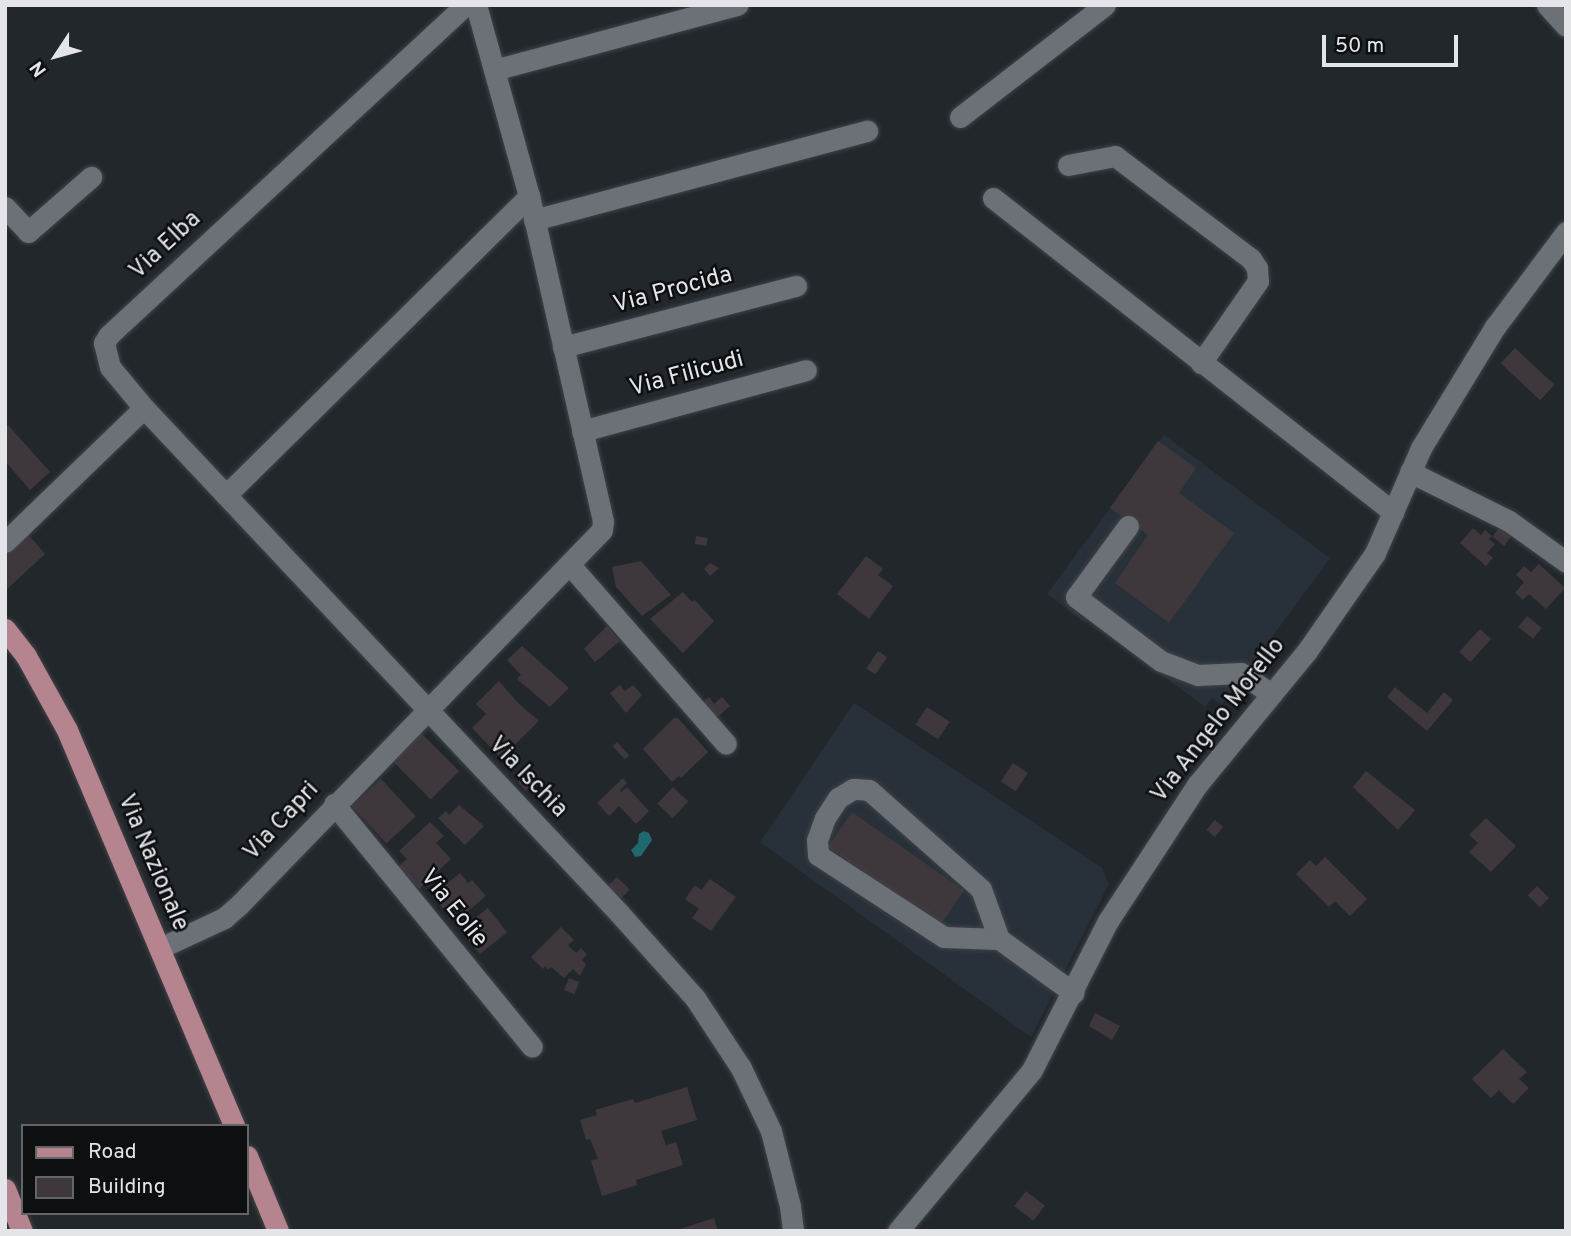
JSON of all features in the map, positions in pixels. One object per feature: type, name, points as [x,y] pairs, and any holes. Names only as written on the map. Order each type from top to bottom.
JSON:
[{"type":"main road","name":"Via Nazionale","points":[[5,629],[26,656],[67,730],[233,1124]]},
{"type":"main road","points":[[248,1158],[278,1231]]},
{"type":"main road","points":[[5,1189],[22,1231]]},
{"type":"street","name":"Via Elba","points":[[144,408],[110,367],[104,343],[109,335],[465,5]]},
{"type":"street","points":[[476,5],[529,196],[582,431]]},
{"type":"street","points":[[494,71],[737,5]]},
{"type":"street","points":[[960,117],[1105,5]]},
{"type":"street","points":[[1547,5],[1566,26]]},
{"type":"street","points":[[534,220],[867,131]]},
{"type":"street","points":[[1068,165],[1115,156],[1251,259],[1257,268],[1258,281],[1201,363]]},
{"type":"street","points":[[5,207],[29,232],[90,177]]},
{"type":"street","points":[[226,495],[529,196]]},
{"type":"street","points":[[993,198],[1393,512]]},
{"type":"street","name":"Via Angelo Morello","points":[[898,1231],[1032,1070],[1074,993],[1108,920],[1190,796],[1307,650],[1375,553],[1421,448],[1495,327],[1566,232]]},
{"type":"street","name":"Via Procida","points":[[563,347],[796,286]]},
{"type":"street","name":"Via Filicudi","points":[[582,431],[806,370]]},
{"type":"street","name":"Via Ischia","points":[[144,408],[426,711],[619,913],[695,998],[741,1068],[771,1130],[790,1206],[793,1231]]},
{"type":"street","points":[[5,542],[144,408]]},
{"type":"street","name":"Via Capri","points":[[160,948],[232,911],[596,538],[602,530],[603,521],[582,431]]},
{"type":"street","points":[[1410,472],[1509,521],[1566,562]]},
{"type":"street","points":[[1128,526],[1076,597],[1161,662],[1197,675],[1241,673],[1271,694]]},
{"type":"street","points":[[570,565],[726,744]]},
{"type":"street","points":[[999,939],[981,889],[869,790],[853,789],[838,798],[824,818],[817,839],[818,855],[944,937],[999,939],[1074,993]]},
{"type":"street","name":"Via Eolie","points":[[334,804],[532,1048]]},
{"type":"shaded area","points":[[1164,435],[1330,558],[1222,705],[1212,698],[1205,707],[1087,620],[1085,623],[1047,594]]},
{"type":"shaded area","points":[[854,703],[1102,868],[1109,884],[1031,1037],[760,842]]},
{"type":"water","points":[[644,831],[649,833],[652,840],[641,856],[635,857],[631,850],[638,843],[639,834]]},
{"type":"building","points":[[1515,348],[1554,385],[1540,400],[1501,363]]},
{"type":"building","points":[[8,425],[50,472],[30,490],[5,461],[5,427]]},
{"type":"building","points":[[1158,441],[1196,468],[1179,493],[1234,533],[1169,623],[1115,583],[1148,535],[1110,508]]},
{"type":"building","points":[[1502,524],[1514,533],[1504,546],[1492,537]]},
{"type":"building","points":[[1473,528],[1481,535],[1485,530],[1492,536],[1489,539],[1495,544],[1487,553],[1493,558],[1486,566],[1460,543]]},
{"type":"building","points":[[28,534],[45,554],[5,591],[5,556]]},
{"type":"building","points":[[696,536],[708,538],[707,546],[695,544]]},
{"type":"building","points":[[866,556],[883,569],[878,575],[893,586],[869,619],[837,594]]},
{"type":"building","points":[[641,561],[671,595],[642,616],[616,587],[612,567]]},
{"type":"building","points":[[710,563],[719,568],[710,576],[704,569]]},
{"type":"building","points":[[1539,564],[1565,588],[1546,609],[1529,594],[1523,600],[1515,593],[1524,582],[1516,575],[1524,566],[1531,572]]},
{"type":"building","points":[[683,592],[692,602],[695,600],[714,621],[683,653],[650,619]]},
{"type":"building","points":[[1527,616],[1542,628],[1533,639],[1518,627]]},
{"type":"building","points":[[607,626],[620,641],[595,662],[584,649]]},
{"type":"building","points":[[1480,629],[1491,639],[1470,662],[1459,652]]},
{"type":"building","points":[[522,646],[569,688],[550,707],[517,679],[521,675],[507,660]]},
{"type":"building","points":[[878,651],[887,657],[875,675],[866,668]]},
{"type":"building","points":[[499,681],[518,703],[539,721],[501,758],[472,728],[486,714],[476,704]]},
{"type":"building","points":[[620,685],[625,691],[633,685],[642,695],[626,713],[610,693]]},
{"type":"building","points":[[1395,687],[1427,713],[1444,692],[1453,700],[1427,731],[1387,697]]},
{"type":"building","points":[[709,697],[714,704],[722,697],[730,706],[713,721],[700,705]]},
{"type":"building","points":[[927,707],[950,722],[938,739],[916,725]]},
{"type":"building","points":[[674,718],[678,718],[708,752],[681,778],[679,776],[672,782],[643,749]]},
{"type":"building","points":[[421,733],[459,771],[431,799],[393,761]]},
{"type":"building","points":[[617,742],[629,755],[625,759],[613,746]]},
{"type":"building","points":[[1013,763],[1028,773],[1016,791],[1001,781]]},
{"type":"building","points":[[531,770],[539,779],[526,791],[518,782]]},
{"type":"building","points":[[1366,771],[1415,810],[1398,830],[1353,787]]},
{"type":"building","points":[[623,778],[627,783],[621,792],[627,787],[649,811],[636,824],[619,806],[609,816],[597,803]]},
{"type":"building","points":[[381,779],[416,816],[387,844],[352,806]]},
{"type":"building","points":[[673,787],[688,801],[673,818],[657,804]]},
{"type":"building","points":[[459,805],[484,826],[465,845],[438,818],[446,811],[449,815]]},
{"type":"building","points":[[852,812],[964,891],[940,925],[828,846]]},
{"type":"building","points":[[1486,818],[1516,846],[1491,872],[1469,852],[1478,843],[1469,835]]},
{"type":"building","points":[[1215,820],[1223,827],[1215,837],[1206,830]]},
{"type":"building","points":[[430,822],[444,836],[436,843],[451,859],[419,889],[398,867],[407,859],[399,851]]},
{"type":"building","points":[[1325,857],[1367,899],[1350,916],[1335,901],[1329,907],[1296,874],[1310,860],[1316,866]]},
{"type":"building","points":[[460,873],[468,883],[472,880],[486,896],[455,922],[432,896]]},
{"type":"building","points":[[617,877],[630,890],[618,901],[606,888]]},
{"type":"building","points":[[710,879],[736,897],[711,931],[692,918],[699,909],[685,899],[695,885],[701,890]]},
{"type":"building","points":[[1537,886],[1549,898],[1540,907],[1528,895]]},
{"type":"building","points":[[488,908],[507,932],[480,954],[460,930]]},
{"type":"building","points":[[561,927],[574,940],[568,945],[576,953],[581,948],[587,954],[582,960],[586,964],[580,976],[573,969],[564,978],[551,967],[548,970],[545,966],[543,969],[531,957]]},
{"type":"building","points":[[569,978],[579,982],[574,994],[564,990]]},
{"type":"building","points":[[1095,1013],[1120,1026],[1112,1040],[1089,1026]]},
{"type":"building","points":[[1503,1049],[1527,1072],[1519,1079],[1529,1088],[1513,1104],[1499,1090],[1491,1098],[1472,1079]]},
{"type":"building","points":[[687,1087],[697,1120],[661,1131],[666,1145],[676,1142],[683,1165],[636,1180],[637,1185],[602,1196],[591,1161],[598,1159],[590,1139],[586,1140],[580,1120],[597,1115],[595,1110],[633,1099],[635,1103]]},
{"type":"building","points":[[1026,1191],[1045,1206],[1033,1221],[1014,1206]]},
{"type":"building","points":[[714,1218],[718,1231],[677,1231],[677,1230]]}]
